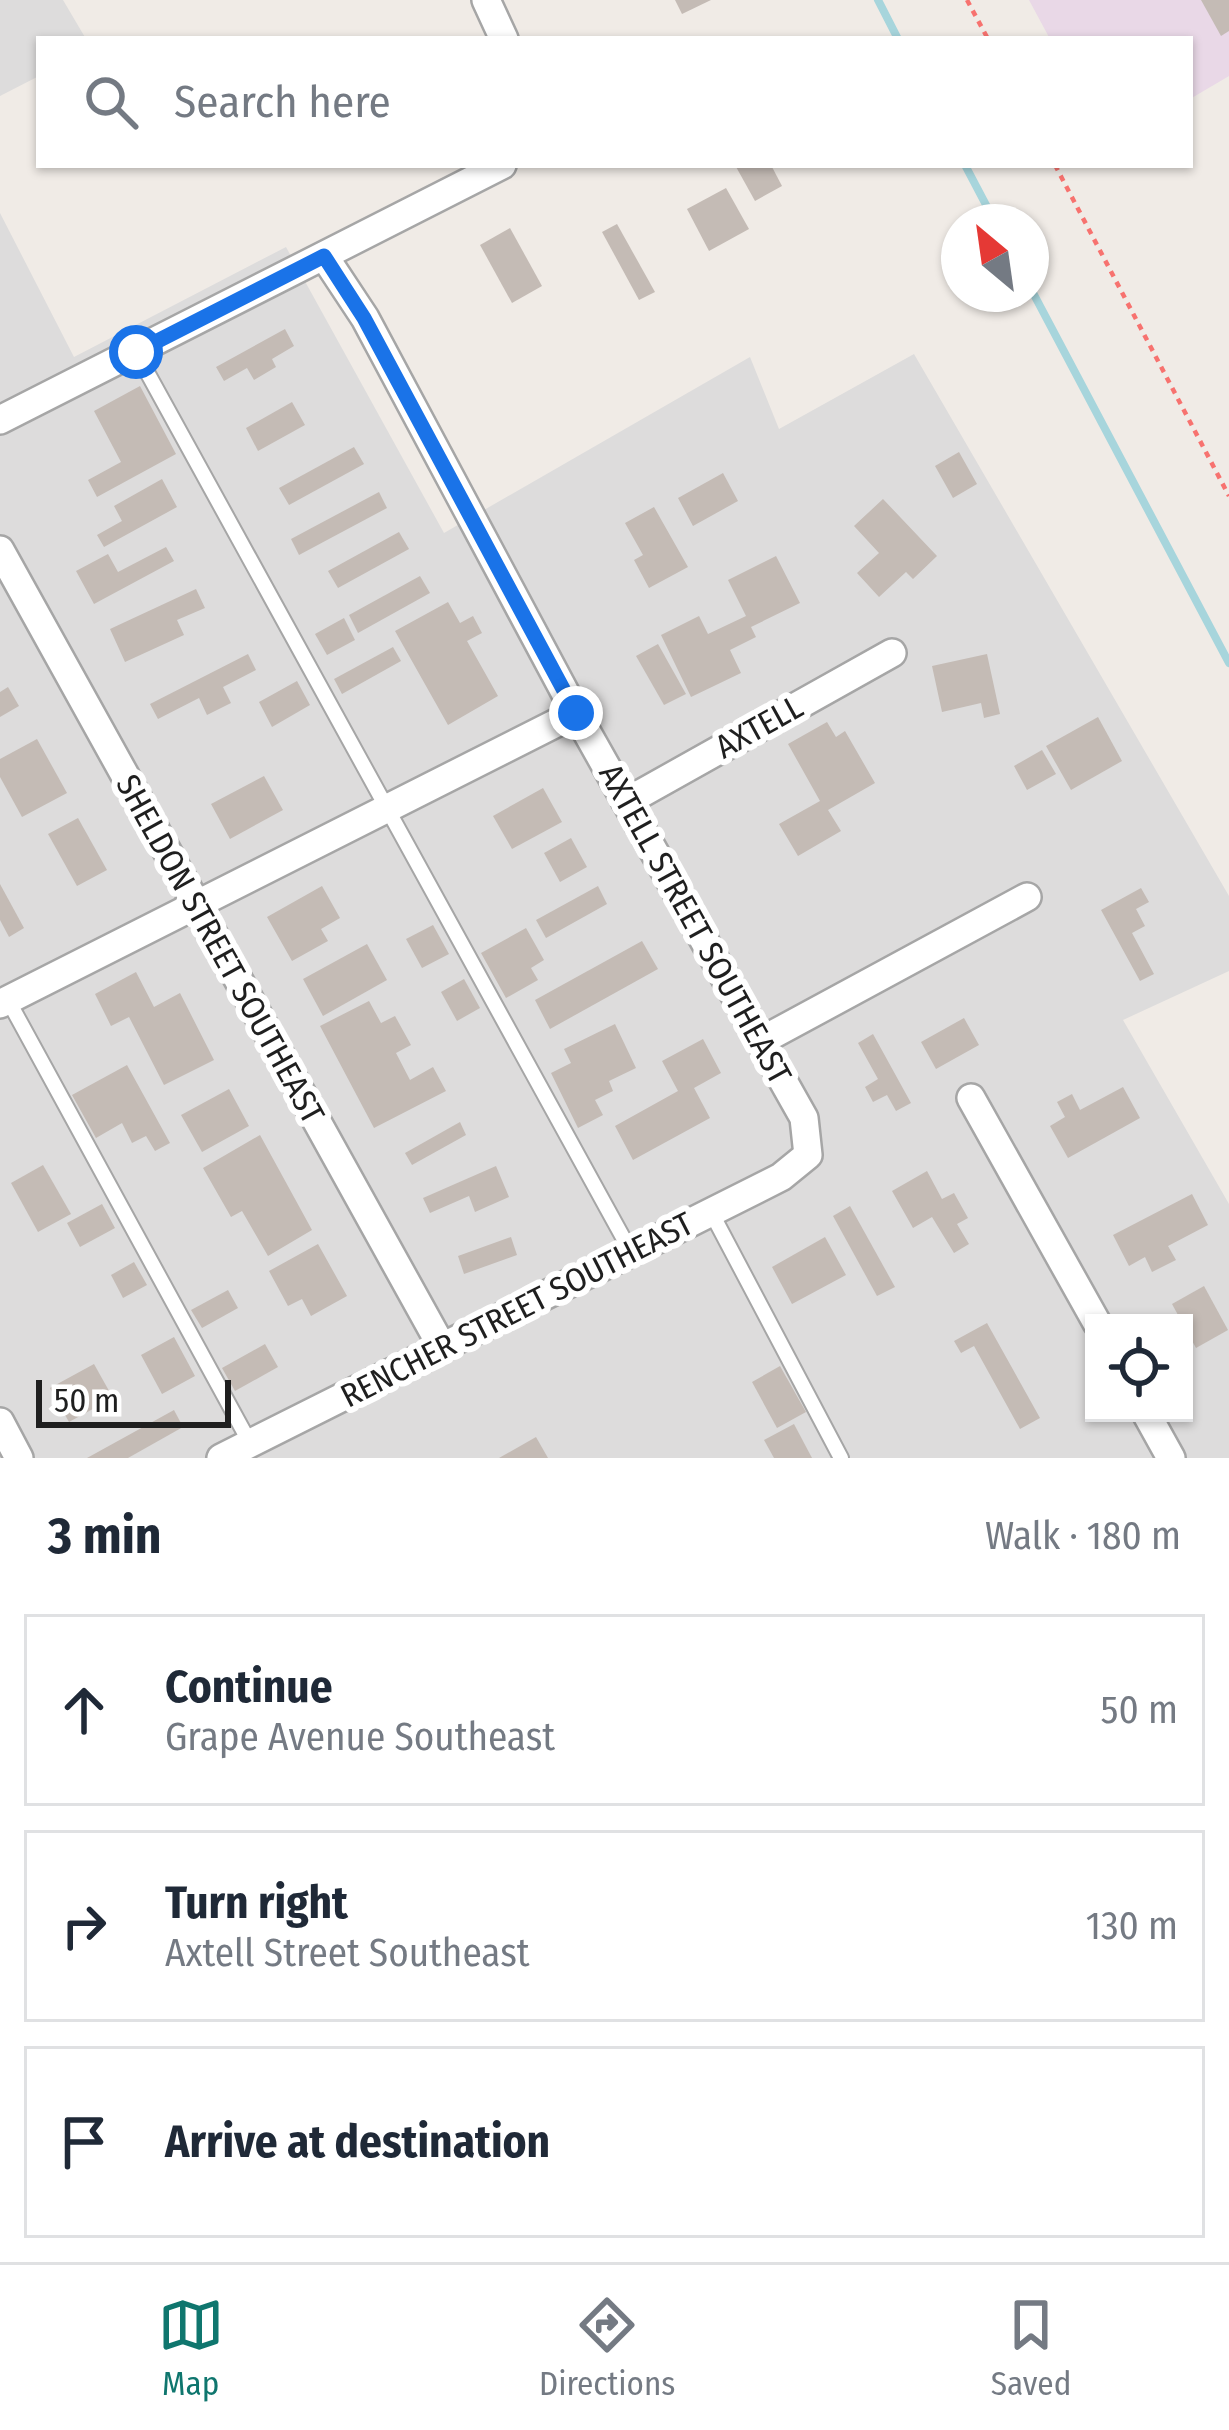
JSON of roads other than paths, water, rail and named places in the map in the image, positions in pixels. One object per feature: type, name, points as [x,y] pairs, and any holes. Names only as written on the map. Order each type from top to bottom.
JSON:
[{"type":"street","points":[[486,0],[504,36]]},
{"type":"street","points":[[0,421],[496,168]]},
{"type":"street","name":"AXTELL STREET SOUTHEAST","points":[[324,256],[364,318],[576,713],[804,1118],[808,1155]]},
{"type":"street","name":"SHELDON STREET SOUTHEAST","points":[[0,550],[442,1347]]},
{"type":"street","name":"AXTELL","points":[[626,802],[892,653]]},
{"type":"street","points":[[4,1002],[576,713]]},
{"type":"street","points":[[761,1040],[1027,897]]},
{"type":"street","points":[[971,1097],[1091,1314]]},
{"type":"street","name":"RENCHER STREET SOUTHEAST","points":[[221,1458],[781,1177],[808,1155]]},
{"type":"street","points":[[0,1422],[20,1458]]},
{"type":"street","points":[[1152,1422],[1172,1458]]},
{"type":"lane","points":[[136,352],[632,1252]]},
{"type":"lane","points":[[4,1002],[250,1444]]},
{"type":"lane","points":[[711,1212],[842,1458]]},
{"type":"waterway","points":[[878,0],[896,36]]},
{"type":"waterway","points":[[967,168],[986,204]]},
{"type":"waterway","points":[[1043,312],[1229,663]]}]
